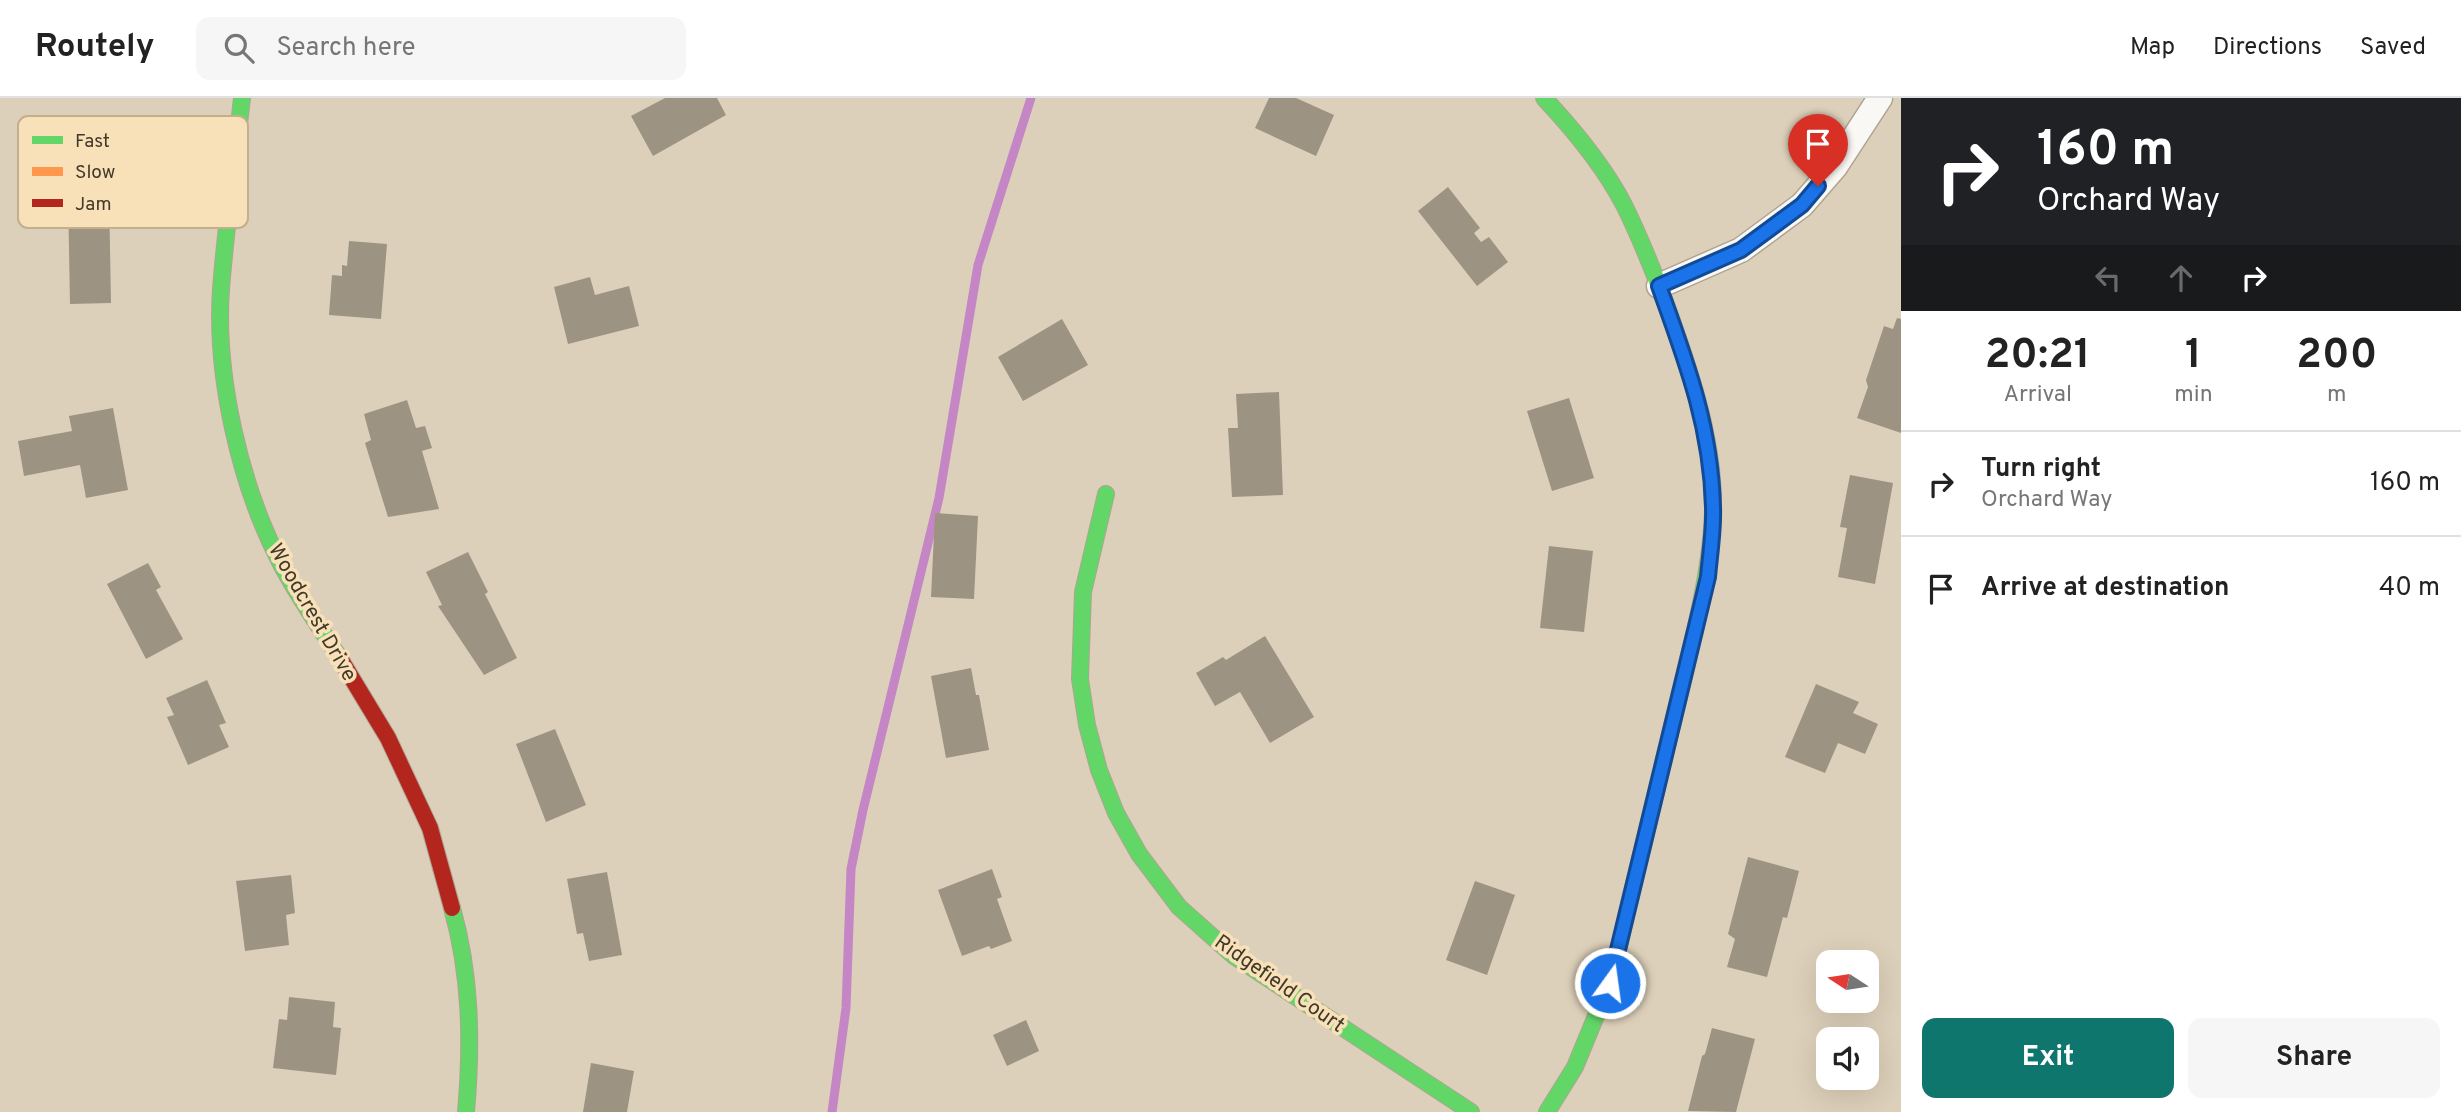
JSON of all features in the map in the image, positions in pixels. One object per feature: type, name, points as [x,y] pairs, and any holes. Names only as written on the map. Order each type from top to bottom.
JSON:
[{"type":"street","name":"Woodcrest Drive","points":[[240,116],[242,98]]},
{"type":"street","points":[[1544,98],[1576,132],[1623,203],[1659,286],[1693,379],[1707,439],[1713,508],[1708,577],[1610,983],[1576,1067],[1547,1112]]},
{"type":"street","points":[[1659,286],[1741,250],[1802,205],[1835,167],[1880,98]]},
{"type":"street","name":"Woodcrest Drive","points":[[227,228],[220,291],[223,359],[234,435],[254,500],[280,562],[387,738],[430,828],[460,935],[468,990],[471,1056],[466,1112]]},
{"type":"street","name":"Ridgefield Court","points":[[1106,494],[1083,592],[1080,679],[1087,725],[1099,770],[1116,813],[1139,854],[1179,907],[1234,956],[1471,1112]]},
{"type":"building","points":[[665,98],[717,98],[726,115],[653,156],[631,116]]},
{"type":"building","points":[[1269,98],[1296,98],[1334,115],[1316,156],[1255,128]]},
{"type":"building","points":[[1448,187],[1480,228],[1474,233],[1481,242],[1489,237],[1508,262],[1477,286],[1418,211]]},
{"type":"building","points":[[69,228],[110,228],[111,303],[70,304]]},
{"type":"building","points":[[349,241],[387,244],[381,319],[329,315],[332,275],[342,276],[342,265],[347,266]]},
{"type":"building","points":[[590,277],[595,295],[629,286],[639,326],[568,344],[554,287]]},
{"type":"building","points":[[1897,318],[1901,319],[1901,433],[1857,418],[1884,326],[1893,329]]},
{"type":"building","points":[[1062,319],[1088,365],[1023,401],[998,357]]},
{"type":"building","points":[[1279,392],[1283,495],[1232,497],[1228,428],[1238,428],[1236,394]]},
{"type":"building","points":[[1569,398],[1594,478],[1552,491],[1527,411]]},
{"type":"building","points":[[407,400],[416,428],[425,426],[432,448],[422,451],[439,509],[388,517],[365,443],[371,440],[364,414]]},
{"type":"building","points":[[113,408],[128,490],[86,498],[80,465],[24,476],[18,441],[72,431],[69,416]]},
{"type":"building","points":[[1850,475],[1893,483],[1875,584],[1838,577],[1847,528],[1840,527]]},
{"type":"building","points":[[935,513],[978,516],[974,599],[931,597]]},
{"type":"building","points":[[1549,546],[1593,551],[1584,632],[1540,628]]},
{"type":"building","points":[[468,552],[488,592],[485,594],[517,658],[484,675],[438,606],[442,605],[426,572]]},
{"type":"building","points":[[148,563],[161,587],[156,590],[183,639],[146,659],[107,584]]},
{"type":"building","points":[[1265,636],[1314,717],[1270,743],[1240,692],[1215,706],[1196,673],[1223,657],[1226,660]]},
{"type":"building","points":[[971,668],[989,750],[946,758],[931,676]]},
{"type":"building","points":[[207,680],[226,723],[219,725],[229,747],[188,765],[167,717],[174,715],[166,698]]},
{"type":"building","points":[[1816,684],[1859,702],[1853,713],[1878,724],[1865,754],[1838,743],[1825,773],[1785,757]]},
{"type":"building","points":[[555,729],[586,805],[546,822],[516,744]]},
{"type":"building","points":[[1748,857],[1799,871],[1767,977],[1727,967],[1735,939],[1728,934]]},
{"type":"building","points":[[992,869],[1002,897],[997,899],[1012,941],[962,956],[938,890]]},
{"type":"building","points":[[607,872],[622,955],[589,961],[583,933],[577,934],[567,879]]},
{"type":"building","points":[[291,875],[295,913],[286,915],[289,945],[245,951],[236,881]]},
{"type":"building","points":[[1475,881],[1515,895],[1487,975],[1446,960]]},
{"type":"building","points":[[289,997],[335,1002],[333,1027],[341,1028],[336,1075],[273,1068],[279,1019],[287,1020]]},
{"type":"building","points":[[1026,1020],[1039,1051],[1007,1066],[993,1035]]},
{"type":"building","points":[[1712,1028],[1755,1039],[1736,1112],[1688,1111]]},
{"type":"building","points":[[591,1063],[634,1071],[627,1112],[583,1112]]},
{"type":"waterway","points":[[832,1112],[846,1008],[851,869],[939,498],[978,265],[1031,98]]},
{"type":"traffic: fast","points":[[240,116],[242,98]]},
{"type":"traffic: fast","points":[[1544,98],[1587,148],[1624,205],[1660,289],[1701,412],[1710,461],[1713,510],[1708,568],[1696,626]]},
{"type":"traffic: fast","points":[[227,228],[221,289],[222,358],[226,393],[242,465],[253,499],[280,562],[339,657]]},
{"type":"traffic: fast","points":[[1106,494],[1083,592],[1080,679],[1087,725],[1099,770],[1116,813],[1139,854],[1179,907],[1234,956],[1471,1112]]},
{"type":"traffic: fast","points":[[452,908],[463,958],[468,1009],[466,1112]]},
{"type":"traffic: fast","points":[[1547,1112],[1575,1067],[1605,994]]},
{"type":"traffic: slow","points":[[1605,994],[1610,983],[1696,626]]},
{"type":"traffic: jam","points":[[339,657],[388,738],[430,828],[452,908]]},
{"type":"route","points":[[1610,983],[1708,577],[1713,508],[1707,439],[1693,379],[1659,286],[1741,250],[1802,205],[1818,186]]}]
